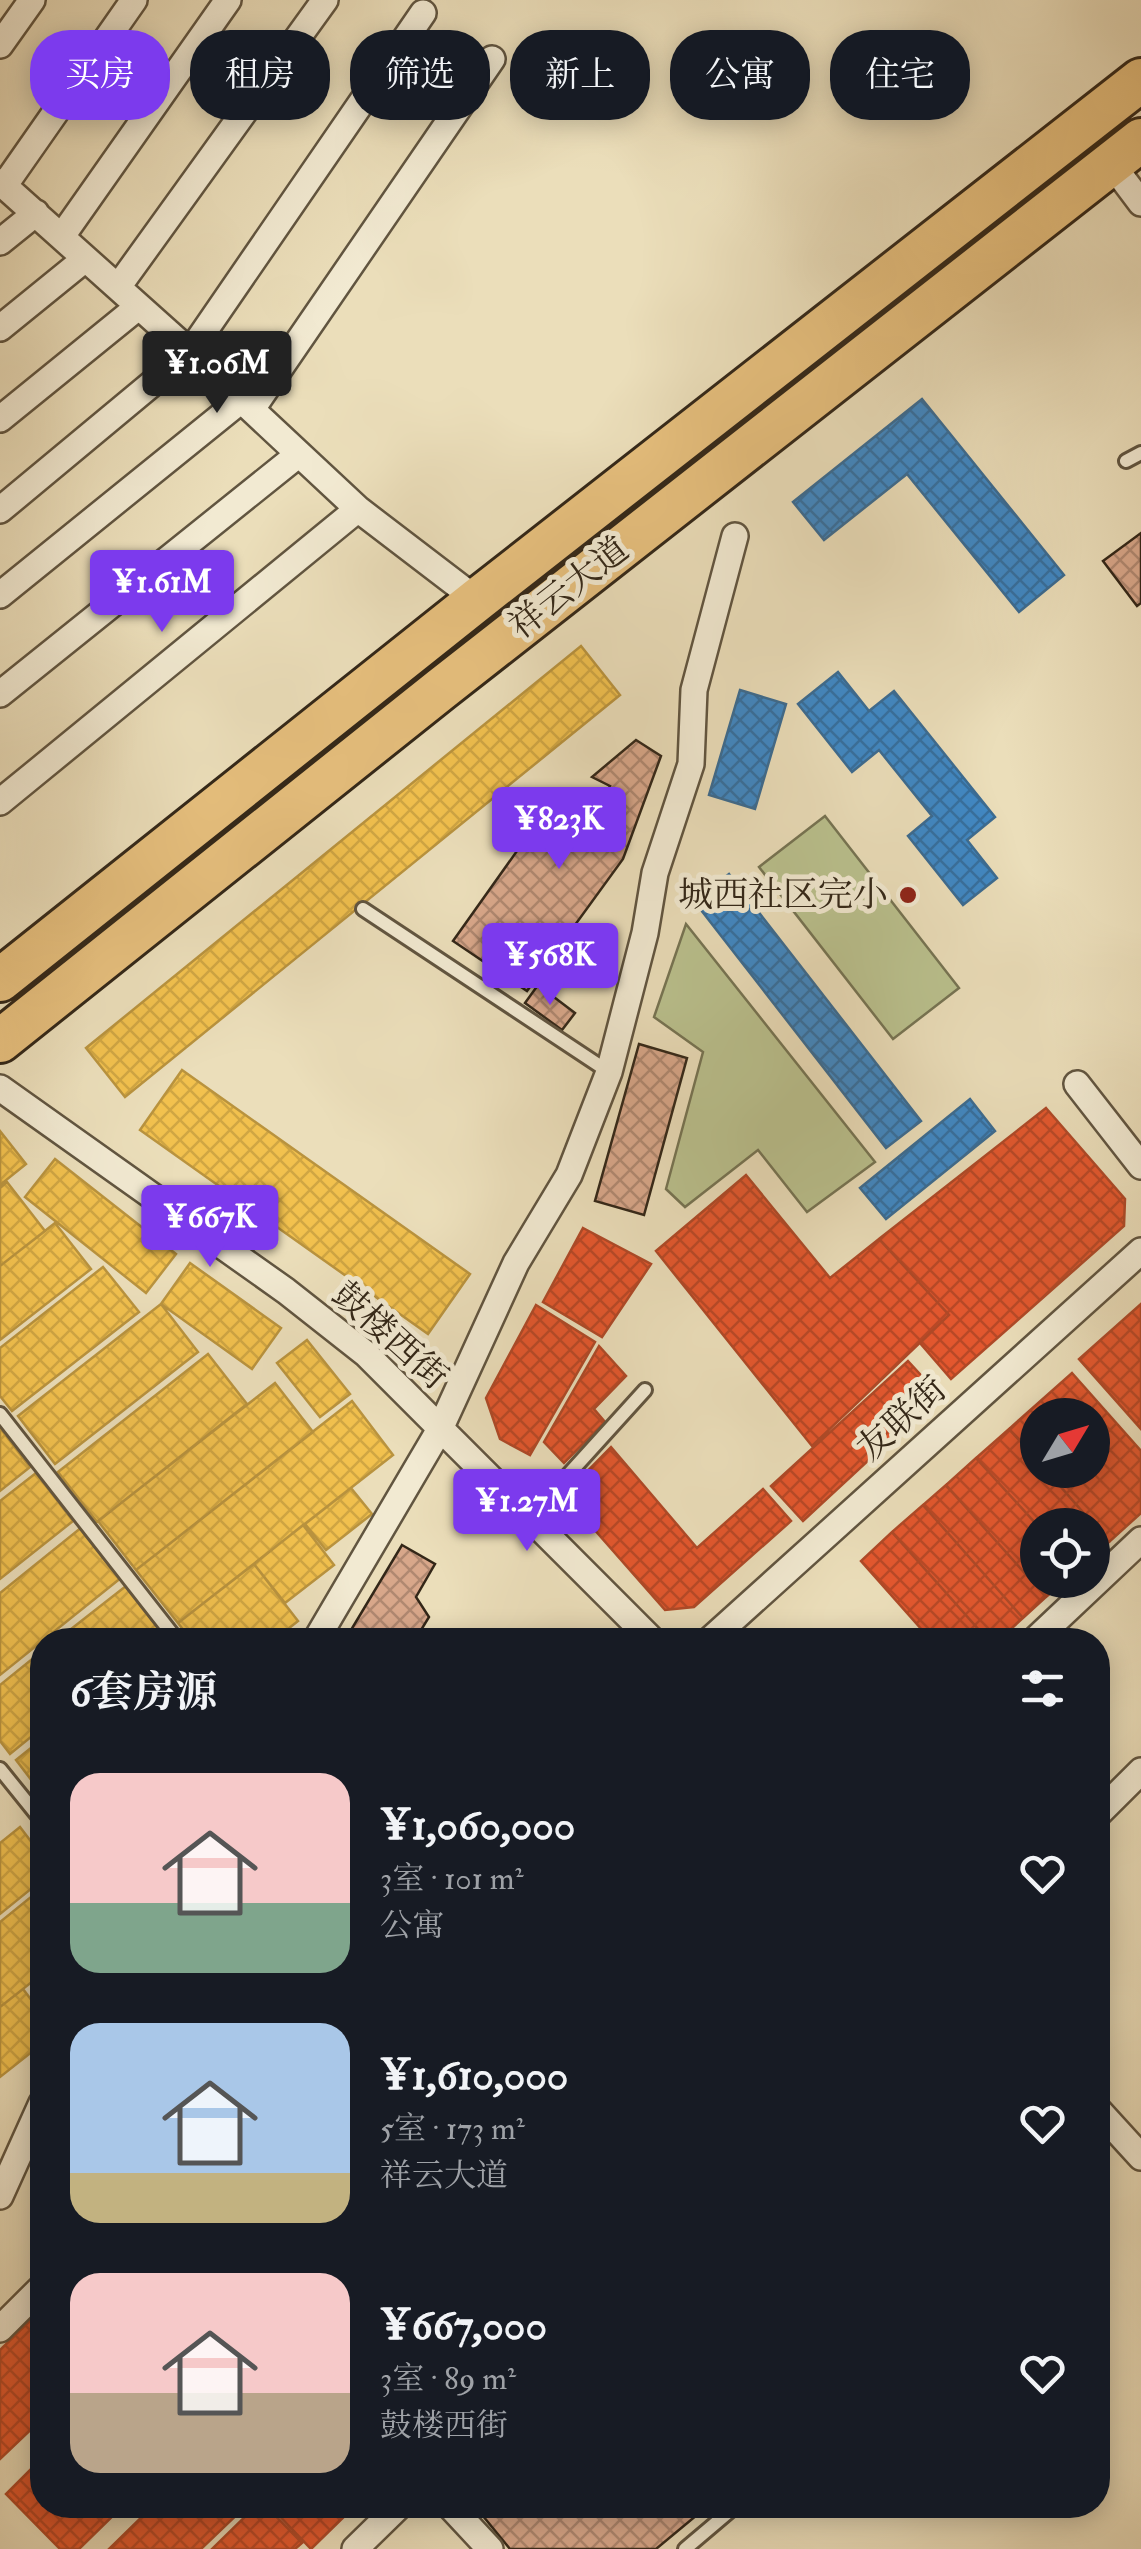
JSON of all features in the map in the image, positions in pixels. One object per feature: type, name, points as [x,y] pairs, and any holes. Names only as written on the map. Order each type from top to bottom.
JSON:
[{"type":"highway","name":"祥云大道","points":[[0,980],[1141,80]]},
{"type":"highway","name":"祥云大道","points":[[0,1041],[486,653],[1126,151]]},
{"type":"street","points":[[0,45],[32,0]]},
{"type":"street","points":[[134,0],[2,184],[190,352],[358,510],[477,600]]},
{"type":"street","points":[[62,236],[228,0]]},
{"type":"street","points":[[118,287],[325,0]]},
{"type":"street","points":[[0,510],[190,352],[424,13]]},
{"type":"street","points":[[0,596],[246,405],[492,60]]},
{"type":"street","points":[[1126,151],[1141,203]]},
{"type":"street","points":[[0,242],[36,213]]},
{"type":"street","points":[[0,328],[86,259]]},
{"type":"street","points":[[0,419],[138,307]]},
{"type":"street","points":[[0,694],[299,454]]},
{"type":"street","points":[[0,802],[358,510]]},
{"type":"street","points":[[323,1628],[440,1429],[516,1262],[569,1175],[609,1072],[645,933],[656,872],[690,764],[694,690],[735,536]]},
{"type":"street","points":[[1077,1084],[1141,1166]]},
{"type":"street","name":"鼓楼西街","points":[[0,1088],[286,1291],[366,1354],[640,1628]]},
{"type":"street","name":"友联街","points":[[723,1628],[1141,1250]]},
{"type":"street","points":[[1048,1628],[1141,1540]]},
{"type":"street","points":[[1110,1802],[1141,1770]]},
{"type":"street","points":[[0,2196],[6,2157],[30,2121]]},
{"type":"street","points":[[1110,2123],[1141,2157]]},
{"type":"street","points":[[0,2329],[30,2299]]},
{"type":"street","points":[[355,2549],[387,2518]]},
{"type":"street","points":[[461,2518],[490,2549]]},
{"type":"lane","points":[[1126,461],[1141,453]]},
{"type":"lane","points":[[363,909],[609,1072]]},
{"type":"lane","points":[[529,1518],[645,1390]]},
{"type":"lane","points":[[0,1414],[167,1628]]},
{"type":"lane","points":[[0,1769],[30,1807]]},
{"type":"lane","points":[[685,2549],[722,2518]]},
{"type":"green space","points":[[825,816],[959,988],[893,1039],[759,867]]},
{"type":"green space","points":[[686,924],[875,1162],[807,1212],[758,1150],[685,1207],[666,1189],[703,1052],[654,1017]]},
{"type":"building: 住宅","points":[[581,646],[620,695],[125,1097],[86,1048]]},
{"type":"building: 住宅","points":[[182,1070],[470,1274],[428,1334],[140,1130]]},
{"type":"building: 住宅","points":[[0,1131],[26,1164],[0,1185]]},
{"type":"building: 住宅","points":[[55,1159],[176,1254],[146,1293],[25,1197]]},
{"type":"building: 住宅","points":[[7,1182],[45,1231],[0,1266],[0,1188]]},
{"type":"building: 住宅","points":[[55,1223],[91,1269],[0,1340],[0,1266]]},
{"type":"building: 住宅","points":[[190,1263],[281,1328],[252,1369],[161,1304]]},
{"type":"building: 住宅","points":[[103,1267],[139,1312],[12,1411],[0,1396],[0,1348]]},
{"type":"building: 住宅","points":[[161,1304],[198,1352],[55,1464],[18,1416]]},
{"type":"building: 住宅","points":[[307,1340],[350,1394],[320,1417],[277,1363]]},
{"type":"building: 住宅","points":[[208,1354],[247,1404],[97,1522],[58,1472]]},
{"type":"building: 住宅","points":[[275,1383],[313,1432],[136,1570],[98,1521]]},
{"type":"building: 住宅","points":[[352,1401],[393,1455],[178,1623],[136,1570]]},
{"type":"building: 住宅","points":[[0,1428],[30,1467],[0,1491]]},
{"type":"building: 住宅","points":[[36,1473],[73,1521],[0,1579],[0,1501]]},
{"type":"building: 住宅","points":[[351,1488],[372,1514],[326,1550],[305,1524]]},
{"type":"building: 住宅","points":[[303,1525],[334,1565],[285,1603],[254,1564]]},
{"type":"building: 住宅","points":[[82,1527],[122,1577],[59,1628],[30,1628],[30,1651],[0,1675],[0,1593]]},
{"type":"building: 住宅","points":[[254,1564],[298,1621],[289,1628],[182,1628],[178,1623]]},
{"type":"building: 住宅","points":[[126,1586],[158,1628],[72,1628]]},
{"type":"building: 住宅","points":[[30,1661],[30,1738],[10,1754],[0,1741],[0,1685]]},
{"type":"building: 住宅","points":[[30,1749],[30,1778],[16,1760]]},
{"type":"building: 住宅","points":[[20,1827],[30,1840],[30,1890],[0,1914],[0,1843]]},
{"type":"building: 住宅","points":[[30,1898],[30,1983],[0,2007],[0,1922]]},
{"type":"building: 住宅","points":[[23,1989],[30,1998],[30,2053],[0,2077],[0,2007]]},
{"type":"building: 商业","points":[[1046,1108],[1125,1199],[1124,1226],[951,1379],[920,1343],[949,1315],[879,1239]]},
{"type":"building: 商业","points":[[746,1175],[830,1278],[879,1239],[949,1315],[812,1446],[656,1251]]},
{"type":"building: 商业","points":[[583,1228],[651,1264],[602,1337],[543,1302]]},
{"type":"building: 商业","points":[[1141,1304],[1141,1429],[1079,1359]]},
{"type":"building: 商业","points":[[536,1305],[595,1342],[530,1455],[500,1439],[486,1398]]},
{"type":"building: 商业","points":[[599,1346],[626,1376],[594,1409],[605,1422],[564,1463],[544,1442]]},
{"type":"building: 商业","points":[[908,1361],[939,1395],[803,1521],[771,1486]]},
{"type":"building: 商业","points":[[1072,1373],[1094,1398],[1044,1398]]},
{"type":"building: 商业","points":[[1110,1416],[1141,1451],[1141,1513],[1110,1541],[1110,1508],[1079,1508],[1062,1488],[1110,1488]]},
{"type":"building: 商业","points":[[1020,1419],[1020,1441],[1009,1429]]},
{"type":"building: 商业","points":[[1009,1429],[1020,1441],[1020,1488],[1062,1488],[1079,1508],[1022,1508],[976,1458]]},
{"type":"building: 商业","points":[[611,1447],[697,1548],[763,1489],[791,1521],[694,1607],[665,1610],[564,1495]]},
{"type":"building: 商业","points":[[976,1458],[1022,1508],[1020,1568],[946,1485]]},
{"type":"building: 商业","points":[[946,1485],[1020,1568],[1020,1598],[1045,1598],[1023,1618],[923,1505]]},
{"type":"building: 商业","points":[[923,1505],[1023,1618],[1012,1628],[977,1628],[892,1532]]},
{"type":"building: 商业","points":[[892,1532],[977,1628],[920,1628],[861,1561]]},
{"type":"building: 商业","points":[[30,2321],[30,2430],[0,2459],[0,2350]]},
{"type":"building: 商业","points":[[30,2470],[30,2518],[111,2518],[79,2549],[60,2549],[6,2494]]},
{"type":"building: 商业","points":[[141,2518],[233,2518],[201,2549],[109,2549]]},
{"type":"building: 商业","points":[[244,2518],[278,2518],[302,2543],[295,2549],[212,2549]]},
{"type":"building: 商业","points":[[281,2518],[343,2518],[311,2549]]},
{"type":"building: 学校","points":[[922,399],[1064,575],[1019,612],[907,474],[824,540],[793,502]]},
{"type":"building: 学校","points":[[838,672],[869,711],[894,691],[995,817],[967,840],[997,878],[963,905],[908,836],[932,816],[879,750],[852,772],[798,704]]},
{"type":"building: 学校","points":[[740,690],[786,704],[755,809],[709,795]]},
{"type":"building: 学校","points":[[729,874],[921,1121],[886,1148],[694,901]]},
{"type":"building: 学校","points":[[970,1099],[995,1131],[886,1219],[860,1188]]},
{"type":"building: 其他","points":[[1141,533],[1141,603],[1137,606],[1103,561]]},
{"type":"building: 其他","points":[[636,740],[661,756],[623,859],[527,991],[453,941],[556,796],[597,812],[610,786],[592,777]]},
{"type":"building: 其他","points":[[538,985],[575,1013],[562,1030],[525,1003]]},
{"type":"building: 其他","points":[[639,1044],[687,1058],[644,1215],[595,1201]]},
{"type":"building: 其他","points":[[402,1545],[435,1564],[416,1597],[429,1617],[422,1628],[352,1628]]},
{"type":"building: 其他","points":[[485,2518],[693,2518],[656,2549],[510,2549]]},
{"type":"place","name":"城西社区完小","points":[[908,895]]}]
